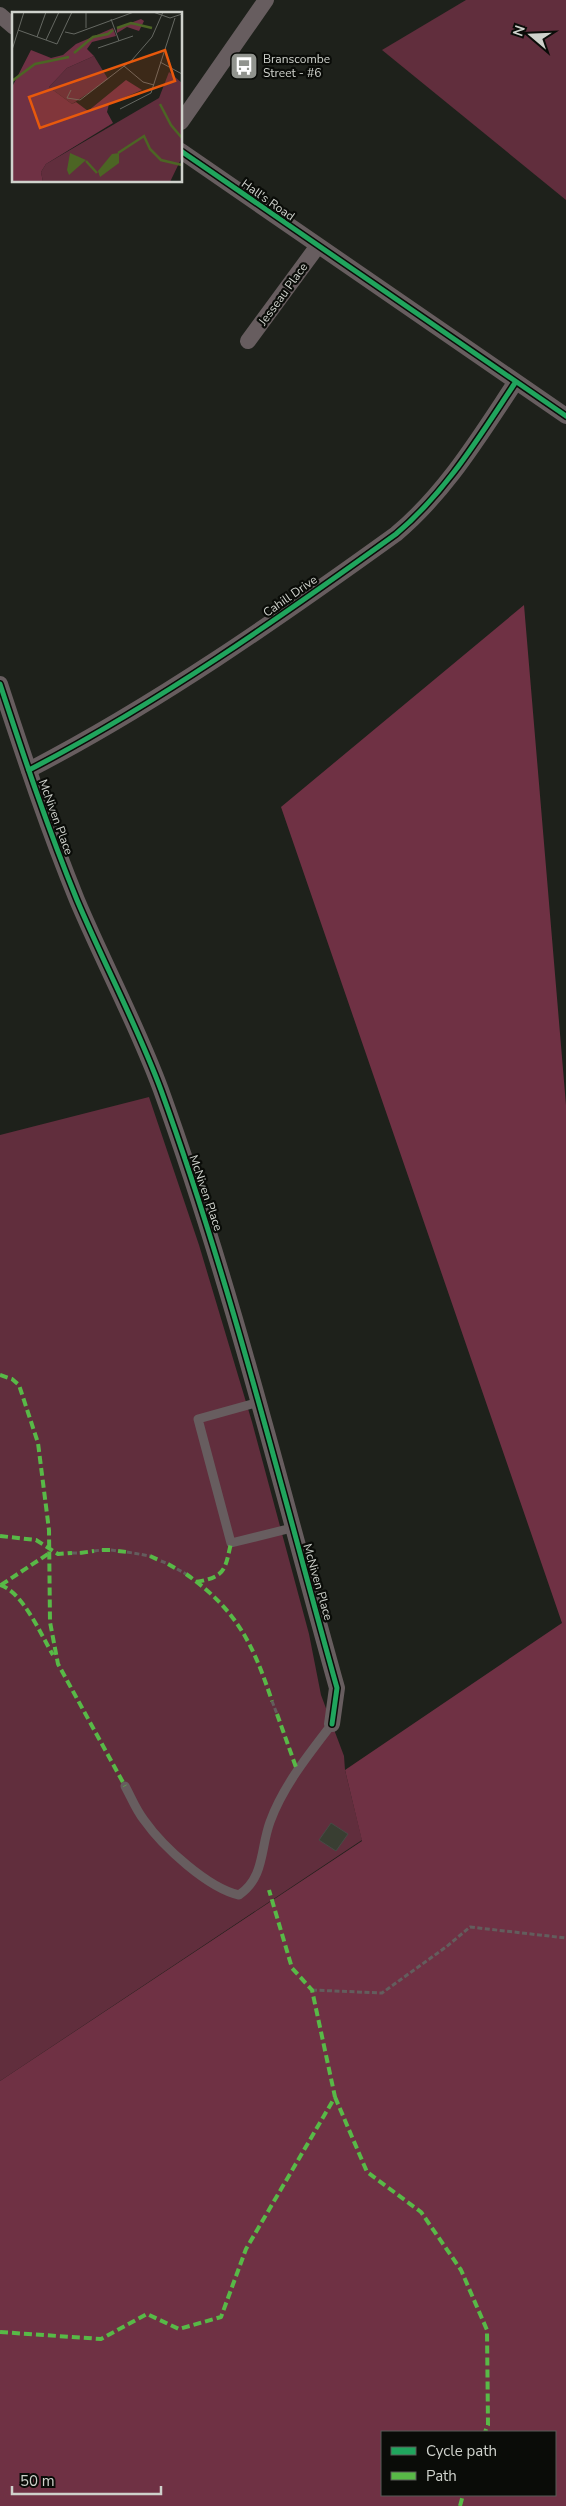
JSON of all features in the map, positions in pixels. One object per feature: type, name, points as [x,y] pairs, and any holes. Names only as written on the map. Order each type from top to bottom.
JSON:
[{"type":"street","points":[[182,121],[266,0]]},
{"type":"street","points":[[0,15],[12,25]]},
{"type":"street","name":"Hall's Road","points":[[182,152],[515,383],[566,416]]},
{"type":"street","name":"Jesseau Place","points":[[248,342],[317,246]]},
{"type":"street","name":"Cahill Drive","points":[[29,770],[120,722],[164,694],[396,534],[414,519],[446,483],[515,383]]},
{"type":"street","name":"McNiven Place","points":[[0,684],[29,770],[78,903],[160,1088],[211,1240],[259,1402],[337,1688],[332,1724]]},
{"type":"lane","points":[[259,1402],[198,1419],[232,1543],[292,1528]]},
{"type":"lane","points":[[125,1786],[144,1820],[184,1861],[218,1888],[239,1895],[249,1888],[255,1880],[261,1866],[270,1822],[297,1770],[332,1724]]},
{"type":"path","points":[[94,1551],[102,1550]]},
{"type":"path","points":[[111,1550],[118,1551]]},
{"type":"path","points":[[127,1552],[150,1556]]},
{"type":"path","points":[[72,1553],[80,1553]]},
{"type":"path","points":[[161,1561],[168,1564]]},
{"type":"path","points":[[177,1569],[186,1574]]},
{"type":"path","points":[[272,1701],[277,1714]]},
{"type":"path","points":[[312,1990],[382,1993],[446,1947],[470,1927],[566,1938]]},
{"type":"shaded area","points":[[466,0],[566,0],[566,200],[382,50]]},
{"type":"shaded area","points":[[524,605],[566,1105],[566,2506],[0,2506],[0,2081],[362,1841],[345,1770],[562,1623],[281,807]]},
{"type":"shaded area","points":[[149,1097],[199,1245],[252,1422],[309,1634],[321,1695],[344,1756],[345,1770],[362,1840],[0,2081],[0,1135]]},
{"type":"building","points":[[331,1823],[348,1834],[336,1851],[319,1840]]},
{"type":"marked path","points":[[0,1375],[12,1379],[19,1385],[38,1443],[49,1530],[50,1622],[58,1664],[125,1786]]},
{"type":"marked path","points":[[0,1536],[36,1540],[58,1554],[72,1553]]},
{"type":"marked path","points":[[196,1582],[219,1574],[225,1565],[231,1543]]},
{"type":"marked path","points":[[102,1550],[111,1550]]},
{"type":"marked path","points":[[80,1553],[94,1551]]},
{"type":"marked path","points":[[118,1551],[127,1552]]},
{"type":"marked path","points":[[1,1585],[48,1554]]},
{"type":"marked path","points":[[150,1556],[161,1561]]},
{"type":"marked path","points":[[168,1564],[177,1569]]},
{"type":"marked path","points":[[186,1574],[204,1587],[231,1615],[250,1645],[272,1701]]},
{"type":"marked path","points":[[0,1585],[8,1589],[24,1605],[53,1655]]},
{"type":"marked path","points":[[277,1714],[297,1770]]},
{"type":"marked path","points":[[0,2332],[101,2339],[147,2314],[179,2329],[221,2317],[246,2249],[335,2097],[312,1990],[292,1968],[269,1890]]},
{"type":"marked path","points":[[335,2097],[367,2172],[421,2212],[461,2270],[487,2330],[488,2425],[485,2431]]},
{"type":"marked path","points":[[460,2506],[463,2496]]},
{"type":"cycle path","points":[[182,152],[566,416]]},
{"type":"cycle path","points":[[29,770],[124,717],[217,659],[396,534],[431,500],[461,463],[515,383]]},
{"type":"cycle path","points":[[0,684],[66,873],[87,924],[142,1042],[161,1090],[211,1238],[255,1388],[337,1688],[332,1724]]},
{"type":"place","name":"Branscombe Street - #6","points":[[244,66]]}]
